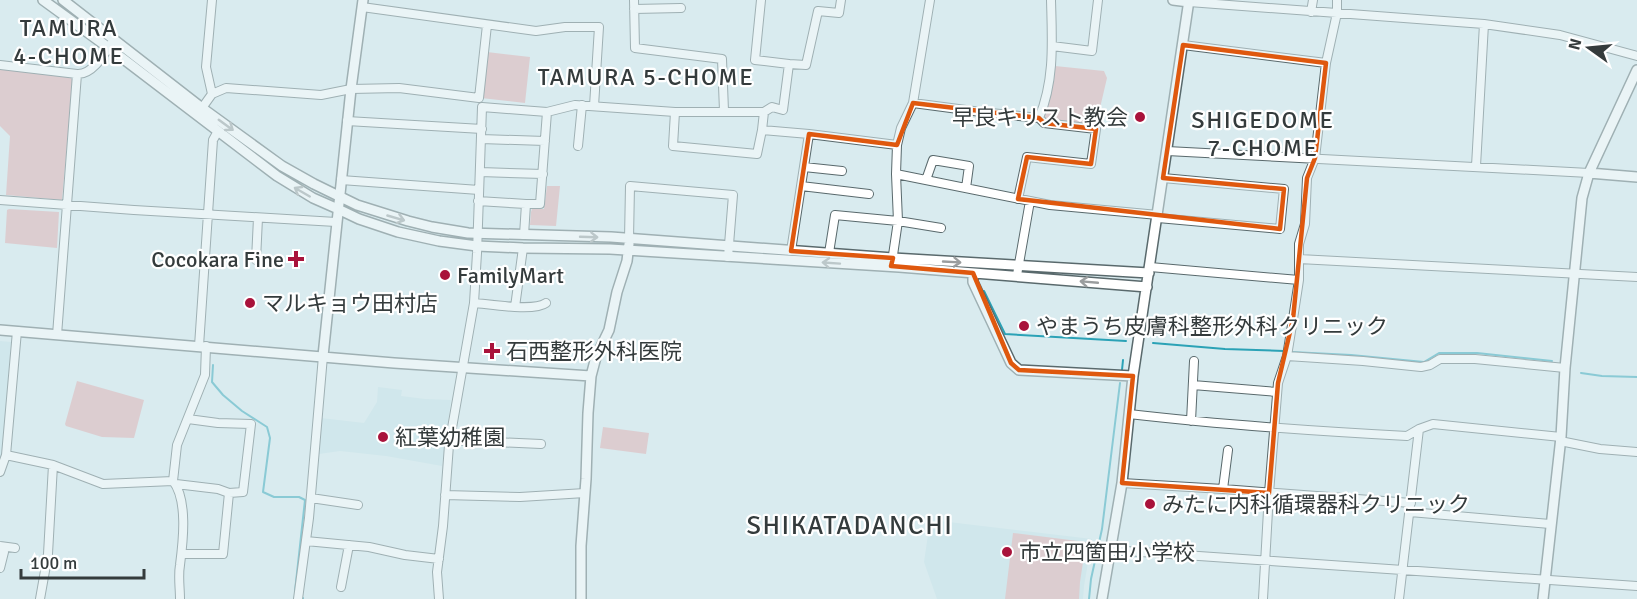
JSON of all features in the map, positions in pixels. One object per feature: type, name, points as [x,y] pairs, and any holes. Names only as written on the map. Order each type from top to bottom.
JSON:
[{"type":"street","points":[[43,0],[111,44],[282,166],[339,197],[408,221],[432,227],[478,233],[629,239],[829,253],[973,273],[1018,270],[1147,287]]},
{"type":"street","points":[[63,0],[111,44],[277,176],[313,198],[359,219],[398,232],[477,246],[628,250],[728,257],[892,262],[1018,270],[1150,270],[1299,280]]},
{"type":"street","points":[[212,0],[206,67],[212,94]]},
{"type":"street","points":[[634,0],[635,48],[722,59],[724,111]]},
{"type":"street","points":[[761,0],[754,60],[806,65],[818,11],[839,13],[841,0]]},
{"type":"street","points":[[892,262],[898,221],[897,145],[901,129],[913,103],[930,0]]},
{"type":"street","points":[[1039,118],[1051,71],[1051,0]]},
{"type":"street","points":[[1052,46],[1092,51],[1098,0]]},
{"type":"street","points":[[1173,0],[1484,24],[1560,34],[1637,56]]},
{"type":"street","points":[[1311,12],[1313,0]]},
{"type":"street","points":[[1263,599],[1278,383],[1287,356],[1299,280],[1299,244],[1305,224],[1307,178],[1315,158],[1326,63],[1337,14],[1337,0]]},
{"type":"street","points":[[1102,599],[1122,483],[1133,376],[1189,1]]},
{"type":"street","points":[[298,599],[311,498],[336,222],[362,4],[536,31],[565,27],[599,27],[594,106]]},
{"type":"street","points":[[634,9],[681,8]]},
{"type":"street","points":[[1476,166],[1484,24]]},
{"type":"street","points":[[202,108],[212,94],[226,88],[321,95],[351,89],[399,88],[479,98],[487,25]]},
{"type":"street","points":[[0,65],[83,74],[90,70],[111,44]]},
{"type":"street","points":[[1183,45],[1326,63]]},
{"type":"street","points":[[439,599],[437,572],[450,440],[474,303],[482,107],[547,112],[582,105],[675,112],[764,112],[772,108],[783,110],[789,64]]},
{"type":"street","points":[[1543,599],[1561,439],[1565,368],[1582,198],[1588,173],[1637,70]]},
{"type":"street","points":[[57,335],[77,74]]},
{"type":"street","points":[[913,103],[1039,118],[1044,123],[1096,129],[1091,164],[1027,157],[1018,199]]},
{"type":"street","points":[[578,146],[582,105]]},
{"type":"street","points":[[478,201],[540,204],[547,112]]},
{"type":"street","points":[[675,112],[673,146],[757,154],[764,112]]},
{"type":"street","points":[[347,121],[482,129]]},
{"type":"street","points":[[762,130],[897,145]]},
{"type":"street","points":[[180,599],[183,510],[174,483],[177,445],[205,375],[202,346],[208,215],[213,140],[218,131]]},
{"type":"street","points":[[791,251],[809,134]]},
{"type":"street","points":[[481,139],[545,141]]},
{"type":"street","points":[[1167,151],[1476,166],[1637,177]]},
{"type":"street","points":[[926,180],[933,160],[969,166],[966,188]]},
{"type":"street","points":[[804,167],[842,171]]},
{"type":"street","points":[[480,172],[543,174]]},
{"type":"street","points":[[896,174],[1050,205],[1280,229],[1284,189],[1163,178]]},
{"type":"street","points":[[341,180],[479,190]]},
{"type":"street","points":[[581,599],[581,546],[591,376],[596,357],[609,330],[628,250],[630,186],[733,195],[728,257]]},
{"type":"street","points":[[801,186],[870,194]]},
{"type":"street","points":[[0,200],[336,222]]},
{"type":"street","points":[[1018,270],[1030,201]]},
{"type":"street","points":[[524,235],[526,204]]},
{"type":"street","points":[[829,253],[835,215],[941,228]]},
{"type":"street","points":[[256,260],[258,218]]},
{"type":"street","points":[[515,307],[523,248]]},
{"type":"street","points":[[1299,259],[1637,277]]},
{"type":"street","points":[[973,273],[973,282],[1011,363],[1019,370],[1133,376]]},
{"type":"street","points":[[474,303],[515,307],[541,307],[546,303]]},
{"type":"street","points":[[0,330],[394,363],[591,376]]},
{"type":"street","points":[[0,472],[6,455],[17,331]]},
{"type":"street","points":[[1287,356],[1421,367],[1440,359],[1475,359],[1565,368]]},
{"type":"street","points":[[1191,421],[1194,361]]},
{"type":"street","points":[[1193,385],[1277,392]]},
{"type":"street","points":[[1129,414],[1274,428],[1407,436],[1433,424],[1561,439],[1600,449],[1637,452]]},
{"type":"street","points":[[6,455],[52,465],[103,484],[174,483],[218,489],[229,493],[243,492],[251,424],[188,419]]},
{"type":"street","points":[[1399,599],[1419,429]]},
{"type":"street","points":[[450,440],[541,444]]},
{"type":"street","points":[[1223,489],[1228,450]]},
{"type":"street","points":[[40,599],[48,554],[52,465]]},
{"type":"street","points":[[1122,483],[1269,493],[1550,524]]},
{"type":"street","points":[[183,554],[223,554],[229,493]]},
{"type":"street","points":[[445,495],[520,497],[585,493]]},
{"type":"street","points":[[311,498],[358,505]]},
{"type":"street","points":[[306,541],[439,559]]},
{"type":"street","points":[[0,546],[15,548]]},
{"type":"street","points":[[0,546],[4,552],[0,568]]},
{"type":"street","points":[[341,587],[349,546]]},
{"type":"street","points":[[1111,550],[1637,586]]},
{"type":"highlighted area","points":[[1183,45],[1326,63],[1315,158],[1307,178],[1293,319],[1278,383],[1269,493],[1122,483],[1133,376],[1019,370],[1011,363],[973,273],[891,266],[893,258],[791,251],[809,134],[897,145],[913,103],[1039,118],[1044,123],[1096,129],[1091,164],[1027,157],[1018,199],[1280,229],[1284,189],[1163,178]]},
{"type":"shaded area","points":[[487,52],[530,57],[525,103],[481,98]]},
{"type":"shaded area","points":[[1055,66],[1104,71],[1107,78],[1096,125],[1045,119],[1044,114]]},
{"type":"shaded area","points":[[0,69],[70,77],[73,80],[62,200],[6,195],[10,136],[0,126]]},
{"type":"shaded area","points":[[547,186],[560,186],[556,226],[530,225],[532,209],[544,209]]},
{"type":"shaded area","points":[[7,210],[59,212],[57,248],[5,243]]},
{"type":"shaded area","points":[[0,341],[11,342],[3,454],[0,462]]},
{"type":"shaded area","points":[[77,381],[144,400],[134,438],[102,437],[66,426]]},
{"type":"shaded area","name":"紅葉幼稚園","points":[[378,387],[402,390],[401,396],[451,400],[442,466],[340,451],[319,454],[321,418],[364,423],[377,402]]},
{"type":"shaded area","points":[[603,427],[649,433],[646,454],[600,448]]},
{"type":"shaded area","name":"市立四箇田小学校","points":[[940,521],[1092,539],[1083,599],[937,599],[924,562],[929,528]]},
{"type":"shaded area","points":[[1013,533],[1086,542],[1079,599],[1005,599]]},
{"type":"waterway","points":[[984,291],[1005,334],[1126,341]]},
{"type":"waterway","points":[[1153,343],[1284,351]]},
{"type":"waterway","points":[[1292,352],[1424,362],[1439,353],[1477,353],[1552,361]]},
{"type":"waterway","points":[[1122,370],[1123,360]]},
{"type":"waterway","points":[[213,365],[212,382],[223,395],[267,427],[270,438],[263,492],[274,497],[299,497],[305,500],[295,591]]},
{"type":"waterway","points":[[1581,373],[1637,377]]},
{"type":"waterway","points":[[1089,599],[1102,529],[1120,383]]},
{"type":"place","name":"早良キリスト教会","points":[[1140,117]]},
{"type":"place","name":"Cocokara Fine","points":[[296,259]]},
{"type":"place","name":"FamilyMart","points":[[445,275]]},
{"type":"place","name":"マルキョウ田村店","points":[[250,303]]},
{"type":"place","name":"やまうち皮膚科整形外科クリニック","points":[[1024,326]]},
{"type":"place","name":"石西整形外科医院","points":[[492,351]]},
{"type":"place","name":"紅葉幼稚園","points":[[383,437]]},
{"type":"place","name":"みたに内科循環器科クリニック","points":[[1150,504]]},
{"type":"place","name":"市立四箇田小学校","points":[[1007,552]]},
{"type":"district","name":"TAMURA 4-CHOME","points":[[69,42]]},
{"type":"district","name":"TAMURA 5-CHOME","points":[[646,77]]},
{"type":"district","name":"SHIGEDOME 7-CHOME","points":[[1263,134]]},
{"type":"district","name":"SHIKATADANCHI","points":[[850,526]]}]
